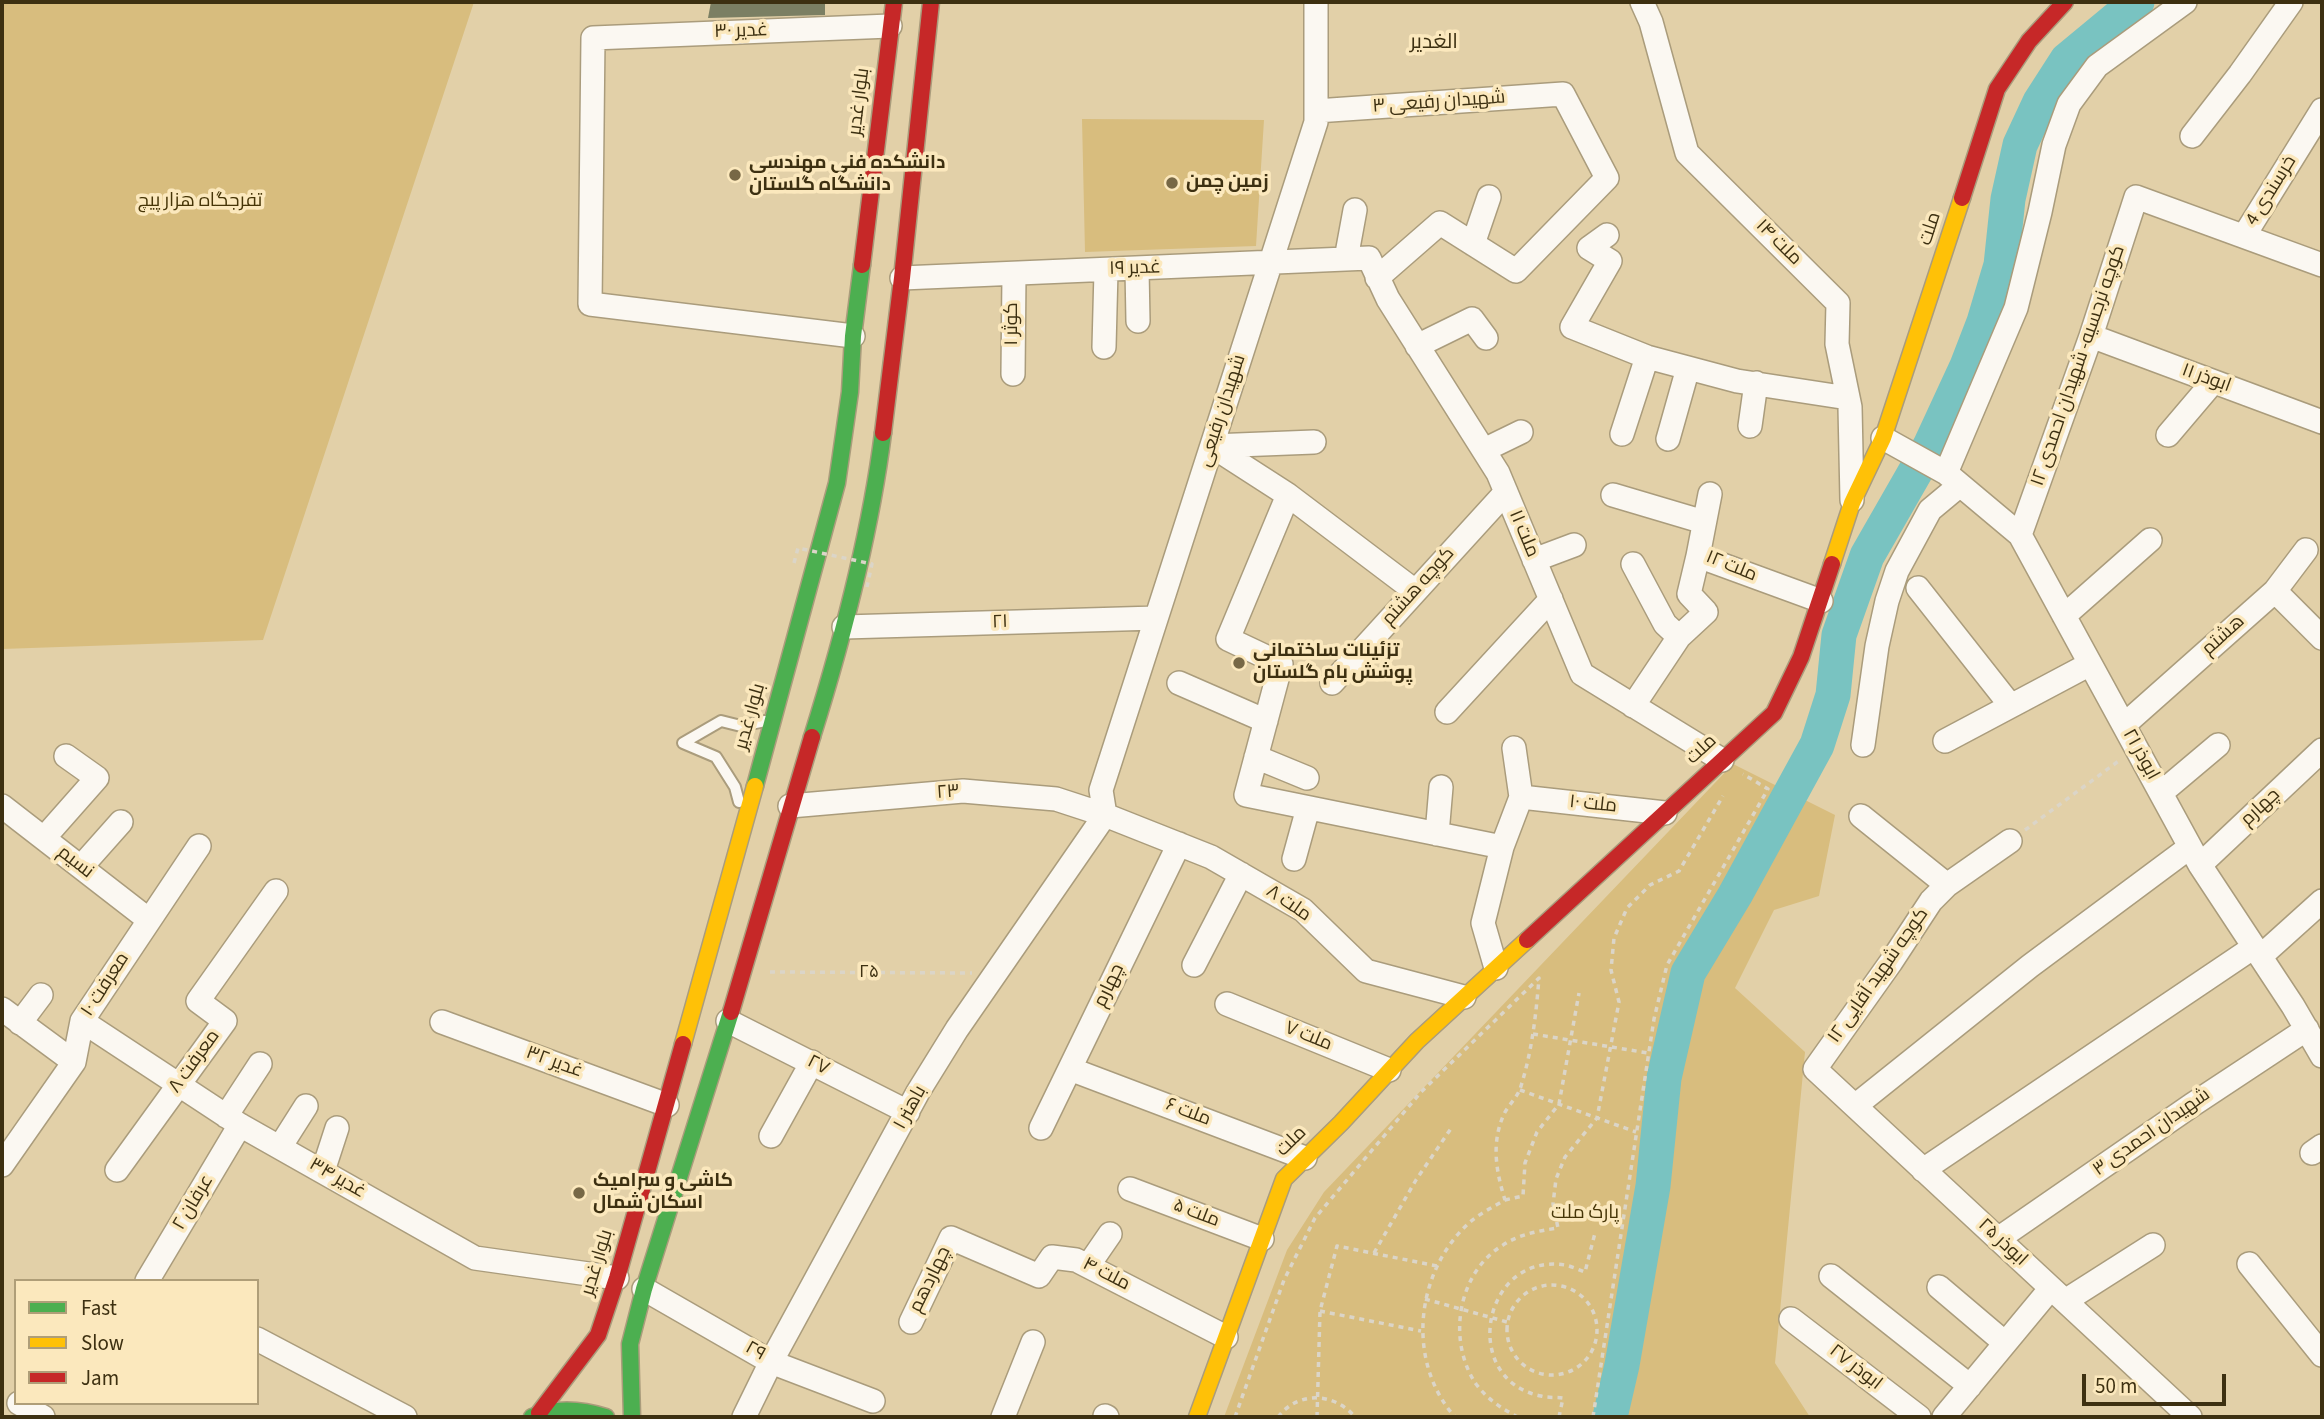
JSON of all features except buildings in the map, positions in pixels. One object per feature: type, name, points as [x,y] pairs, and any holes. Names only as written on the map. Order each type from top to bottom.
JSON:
[{"type":"main road","name":"بلوار غدیر","points":[[535,1415],[598,1335],[617,1278],[837,483],[894,2]]},
{"type":"main road","points":[[632,1417],[630,1344],[644,1289],[743,972],[844,627],[878,472],[902,278],[931,2]]},
{"type":"main road","name":"ملت","points":[[1197,1417],[1284,1179],[1416,1041],[1665,813],[1730,765],[1774,713],[1801,657],[1852,503],[1883,438],[1997,89],[2029,41],[2065,2]]},
{"type":"main road","points":[[535,1415],[564,1409],[588,1411],[606,1417]]},
{"type":"street","name":"شهیدان رفیعی","points":[[1105,815],[1101,790],[1316,122],[1316,2]]},
{"type":"street","name":"۱۴ ملت","points":[[1642,2],[1651,22],[1687,153],[1838,303],[1837,344],[1848,398],[1852,503]]},
{"type":"street","points":[[1863,745],[1886,601],[1897,571],[1949,476],[2016,308],[2054,145],[2069,104],[2097,66],[2185,2]]},
{"type":"street","points":[[2192,136],[2291,2]]},
{"type":"street","name":"غدیر ۳۰","points":[[853,336],[590,304],[593,38],[890,26]]},
{"type":"street","name":"۳ شهیدان رفیعی","points":[[1316,111],[1563,94],[1606,178],[1516,271],[1473,244]]},
{"type":"street","name":"خرسندی 4","points":[[2244,236],[2322,110]]},
{"type":"street","points":[[1355,209],[1364,265],[1440,223],[1473,244],[1489,197]]},
{"type":"street","name":"کوچه نرجسیه- شهیدان احمدی ۱۲","points":[[2020,534],[2091,336],[2136,197],[2244,236]]},
{"type":"street","points":[[1607,235],[1589,248],[1610,261],[1572,327],[1647,357],[1688,368],[1756,383],[1848,398]]},
{"type":"street","points":[[2244,236],[2322,265]]},
{"type":"street","name":"۱۹ غدیر","points":[[902,278],[1271,263],[1364,265]]},
{"type":"street","name":"۱۱ ملت","points":[[1364,265],[1498,473],[1582,674],[1730,765]]},
{"type":"street","points":[[1137,269],[1138,321]]},
{"type":"street","points":[[1104,346],[1106,271]]},
{"type":"street","name":"۱ کوثر","points":[[1013,374],[1014,275]]},
{"type":"street","points":[[1418,346],[1472,319],[1486,338]]},
{"type":"street","name":"ابوذر ۱۱","points":[[2091,336],[2322,422]]},
{"type":"street","points":[[1622,434],[1647,357]]},
{"type":"street","points":[[1668,439],[1688,368]]},
{"type":"street","points":[[2168,435],[2213,382]]},
{"type":"street","points":[[1750,426],[1756,383]]},
{"type":"street","points":[[1484,450],[1521,432]]},
{"type":"street","name":"۲۱ ابوذر","points":[[1883,438],[1949,476],[2020,534],[2195,856],[2322,1056]]},
{"type":"street","points":[[1212,446],[1314,442]]},
{"type":"street","points":[[1212,446],[1287,495],[1415,592]]},
{"type":"street","name":"کوچه هشتم","points":[[1332,683],[1506,492]]},
{"type":"street","name":"۱۲ ملت","points":[[1710,494],[1698,556],[1821,601]]},
{"type":"street","points":[[1287,495],[1228,639],[1281,664],[1246,795],[1502,847]]},
{"type":"street","points":[[1613,495],[1704,522]]},
{"type":"street","points":[[2064,616],[2150,540]]},
{"type":"street","points":[[1534,561],[1574,545]]},
{"type":"street","name":"هشتم","points":[[2124,725],[2275,591],[2306,550]]},
{"type":"street","points":[[1633,706],[1679,636],[1706,612],[1689,594],[1698,556]]},
{"type":"street","points":[[1633,564],[1665,624],[1679,636]]},
{"type":"street","points":[[1918,587],[2011,706]]},
{"type":"street","points":[[2275,591],[2322,638]]},
{"type":"street","points":[[1447,712],[1551,599]]},
{"type":"street","name":"۲۱","points":[[844,627],[1156,618]]},
{"type":"street","points":[[1945,741],[2090,664]]},
{"type":"street","points":[[1179,683],[1266,721]]},
{"type":"street","points":[[2161,793],[2218,745]]},
{"type":"street","points":[[1496,968],[1483,923],[1502,847],[1521,797],[1514,748]]},
{"type":"street","name":"چهارم","points":[[1855,1106],[2030,966],[2195,856],[2322,751]]},
{"type":"street","points":[[44,838],[97,778],[66,757]]},
{"type":"street","points":[[1256,757],[1307,778]]},
{"type":"street","points":[[1437,834],[1441,787]]},
{"type":"street","name":"۲۳","points":[[790,806],[963,791],[1056,799],[1105,815]]},
{"type":"street","name":"ملت ۱۰","points":[[1521,797],[1665,813]]},
{"type":"street","name":"نسیم","points":[[2,806],[149,920]]},
{"type":"street","points":[[1294,859],[1308,807]]},
{"type":"street","name":"۸ ملت","points":[[1105,815],[1211,857],[1303,910],[1366,971],[1464,996]]},
{"type":"street","name":"باهنر ۱","points":[[744,1417],[771,1362],[908,1112],[957,1029],[1105,815]]},
{"type":"street","points":[[1861,816],[1947,885]]},
{"type":"street","points":[[81,867],[121,822]]},
{"type":"street","name":"کوچه شهید آقایی ۱۲","points":[[1815,1069],[1931,901],[1947,885],[2010,841]]},
{"type":"street","name":"چهارم","points":[[1041,1128],[1179,844]]},
{"type":"street","name":"معرفت ۱۰","points":[[2,1165],[74,1062],[82,1021],[199,846]]},
{"type":"street","points":[[1194,965],[1241,874]]},
{"type":"street","name":"معرفت ۸","points":[[117,1170],[225,1021],[198,1001],[276,891]]},
{"type":"street","points":[[1923,1170],[2154,1013],[2257,952],[2322,901]]},
{"type":"street","points":[[41,995],[11,1016],[74,1062]]},
{"type":"street","name":"۷ ملت","points":[[1227,1004],[1389,1070]]},
{"type":"street","name":"۳۴ غدیر","points":[[82,1021],[233,1121],[475,1258],[617,1278]]},
{"type":"street","name":"۲۷","points":[[728,1021],[908,1112]]},
{"type":"street","name":"۳۲ غدیر","points":[[442,1022],[667,1105]]},
{"type":"street","name":"شهیدان احمدی ۳","points":[[1998,1239],[2307,1029]]},
{"type":"street","points":[[771,1136],[812,1062]]},
{"type":"street","name":"۲ عرفان","points":[[149,1279],[233,1121],[260,1064]]},
{"type":"street","name":"۶ ملت","points":[[1070,1069],[1305,1158]]},
{"type":"street","name":"ابوذر ۲۵","points":[[1815,1069],[2190,1417]]},
{"type":"street","points":[[281,1147],[306,1106]]},
{"type":"street","points":[[323,1171],[337,1128]]},
{"type":"street","name":"۵ ملت","points":[[1130,1189],[1262,1239]]},
{"type":"street","points":[[1088,1266],[1110,1234]]},
{"type":"street","name":"۴ ملت","points":[[951,1238],[1039,1276],[1052,1257],[1076,1260],[1226,1337]]},
{"type":"street","name":"چهاردهم","points":[[911,1322],[951,1238]]},
{"type":"street","points":[[1944,1417],[2006,1343],[2058,1295],[2153,1245]]},
{"type":"street","points":[[2249,1264],[2322,1355]]},
{"type":"street","points":[[1831,1276],[1970,1386]]},
{"type":"street","points":[[1939,1287],[2006,1343]]},
{"type":"street","name":"۲۹","points":[[644,1289],[771,1362],[873,1401]]},
{"type":"street","name":"ابوذر ۲۷","points":[[1791,1319],[1919,1417]]},
{"type":"street","points":[[259,1340],[405,1417]]},
{"type":"street","points":[[1003,1417],[1033,1342]]},
{"type":"lane","points":[[745,822],[735,787],[716,757],[683,743],[721,721],[741,726],[772,720]]},
{"type":"path","points":[[794,563],[799,548],[872,564],[867,587]]},
{"type":"path","points":[[2010,841],[2136,748]]},
{"type":"path","points":[[1593,1417],[1648,1053],[1667,965],[1768,789],[1730,765]]},
{"type":"path","points":[[1518,1417],[1498,1406],[1476,1384],[1463,1356],[1459,1326],[1464,1295],[1478,1268],[1500,1247],[1528,1233],[1558,1228],[1553,1204],[1556,1180],[1564,1157],[1597,1118],[1611,1047],[1619,1002],[1611,970],[1614,938],[1627,908],[1650,885],[1679,871],[1725,793]]},
{"type":"path","name":"۲۵","points":[[743,972],[995,973]]},
{"type":"path","points":[[1235,1417],[1284,1280],[1315,1218],[1421,1092],[1539,978],[1533,1034],[1521,1090],[1504,1114],[1496,1142],[1496,1172],[1505,1200]]},
{"type":"path","points":[[1455,1417],[1431,1378],[1421,1331],[1425,1298],[1442,1255],[1469,1223],[1505,1200],[1523,1196],[1525,1163],[1533,1142],[1537,1132],[1559,1104],[1578,993]]},
{"type":"path","points":[[1533,1034],[1648,1053]]},
{"type":"path","points":[[1521,1090],[1636,1132]]},
{"type":"path","points":[[1374,1253],[1416,1180],[1452,1127]]},
{"type":"path","points":[[1559,1417],[1563,1398],[1540,1396],[1520,1388],[1503,1373],[1492,1353],[1489,1331],[1492,1308],[1503,1289],[1520,1274],[1541,1266],[1553,1265],[1564,1265],[1585,1272],[1595,1233]]},
{"type":"path","points":[[1317,1417],[1320,1311],[1337,1246],[1437,1266]]},
{"type":"path","points":[[1543,1285],[1561,1285],[1577,1292],[1590,1304],[1598,1321],[1598,1339],[1591,1355],[1579,1368],[1562,1375],[1544,1375],[1528,1369],[1514,1356],[1507,1339],[1507,1322],[1514,1305],[1526,1292],[1543,1285]]},
{"type":"path","points":[[1425,1298],[1507,1322]]},
{"type":"path","points":[[1320,1311],[1421,1331]]},
{"type":"path","points":[[1598,1339],[1605,1340]]},
{"type":"path","points":[[1278,1417],[1291,1405],[1316,1398],[1335,1401],[1348,1409],[1354,1417]]},
{"type":"green space","name":"تفرجگاه هزار پیچ","points":[[2,2],[474,2],[263,640],[2,649]]},
{"type":"green space","name":"زمین چمن","points":[[1082,119],[1264,120],[1256,246],[1085,252]]},
{"type":"green space","name":"پارک ملت","points":[[1733,764],[1835,815],[1819,896],[1774,910],[1735,988],[1805,1052],[1775,1363],[1810,1417],[1224,1417],[1287,1250],[1324,1192]]},
{"type":"waterway","points":[[1610,1417],[1622,1365],[1653,1186],[1664,1078],[1688,973],[1735,895],[1817,745],[1833,695],[1839,635],[1867,556],[1930,446],[1984,322],[2001,265],[2008,199],[2020,145],[2040,102],[2067,60],[2137,2]]},
{"type":"traffic: fast","points":[[755,786],[837,483],[850,392],[853,336],[862,265]]},
{"type":"traffic: fast","points":[[812,737],[854,586],[871,510],[883,433]]},
{"type":"traffic: fast","points":[[632,1417],[630,1344],[644,1289],[731,1012]]},
{"type":"traffic: fast","points":[[532,1417],[569,1410],[606,1417]]},
{"type":"traffic: slow","points":[[1832,564],[1852,503],[1883,438],[1962,198]]},
{"type":"traffic: slow","points":[[683,1044],[755,786]]},
{"type":"traffic: slow","points":[[1197,1417],[1284,1179],[1341,1123],[1417,1041],[1527,940]]},
{"type":"traffic: jam","points":[[862,265],[894,2]]},
{"type":"traffic: jam","points":[[883,433],[931,2]]},
{"type":"traffic: jam","points":[[1962,198],[1997,89],[2029,41],[2065,2]]},
{"type":"traffic: jam","points":[[1527,940],[1774,713],[1801,657],[1832,564]]},
{"type":"traffic: jam","points":[[731,1012],[812,737]]},
{"type":"traffic: jam","points":[[539,1413],[598,1335],[617,1278],[683,1044]]},
{"type":"place","name":"دانشکده فنی مهندسی دانشگاه گلستان","points":[[735,175]]},
{"type":"place","name":"زمین چمن","points":[[1172,183]]},
{"type":"place","name":"تزئینات ساختمانی پوشش بام گلستان","points":[[1239,663]]},
{"type":"place","name":"کاشی و سرامیک اسکان شمال","points":[[579,1193]]},
{"type":"district","name":"الغدیر","points":[[1434,43]]}]
